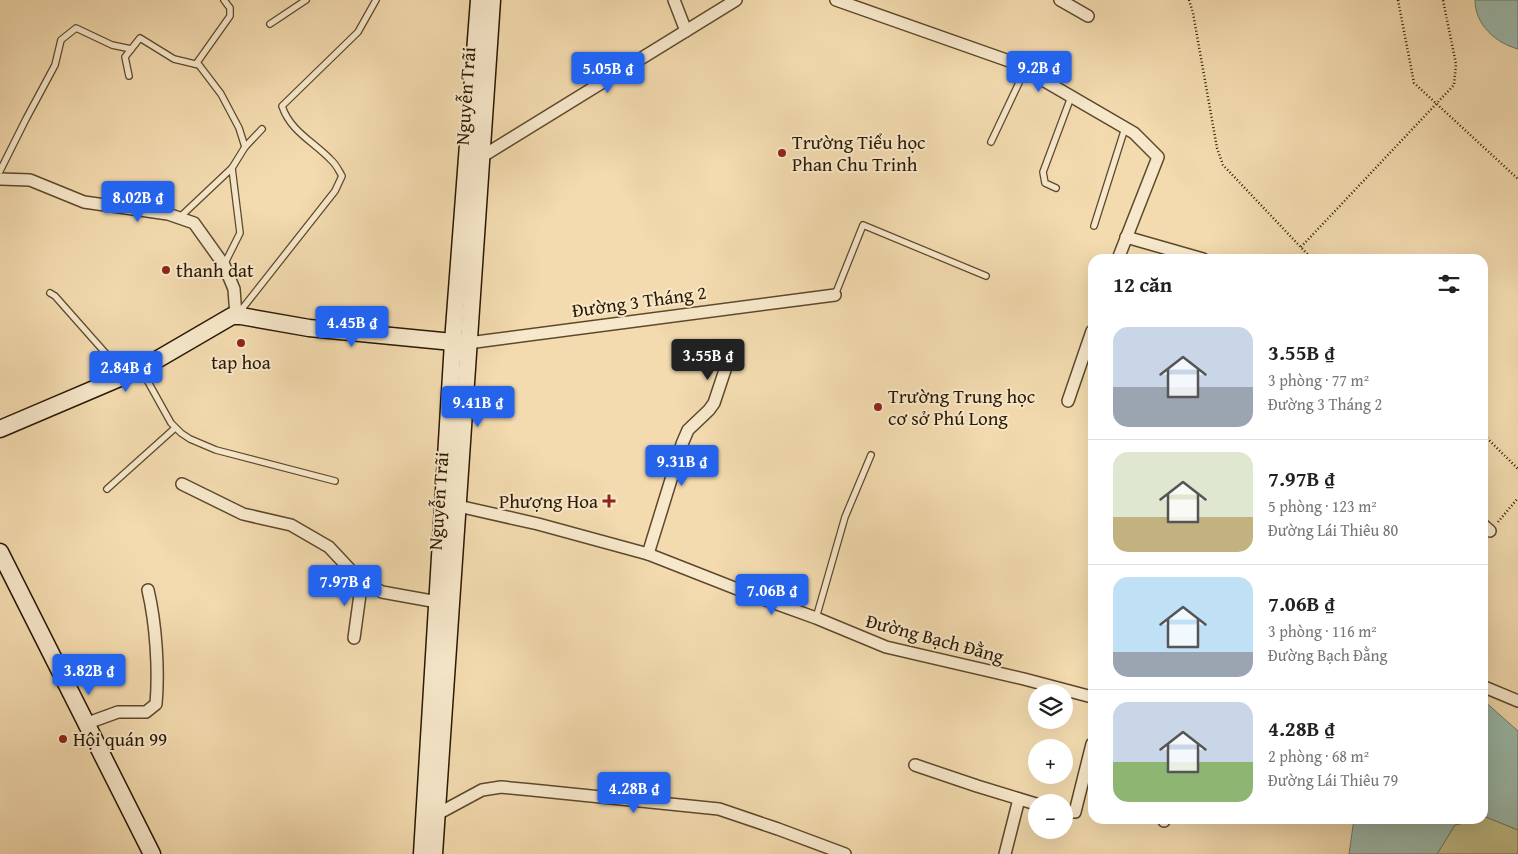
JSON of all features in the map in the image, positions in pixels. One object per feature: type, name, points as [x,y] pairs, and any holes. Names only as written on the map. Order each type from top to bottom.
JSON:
[{"type":"main road","name":"Nguyễn Trãi","points":[[445,603],[458,506],[460,343],[466,166],[479,0]]},
{"type":"main road","name":"Nguyễn Trãi","points":[[422,854],[430,818],[460,343],[481,157],[492,0]]},
{"type":"main road","name":"Đường 3 Tháng 2","points":[[239,316],[309,328],[460,343]]},
{"type":"main road","points":[[0,430],[141,369],[225,319],[239,316]]},
{"type":"main road","points":[[0,552],[152,854]]},
{"type":"main road","name":"Nguyễn Trãi","points":[[430,818],[434,854]]},
{"type":"street","points":[[674,0],[686,31]]},
{"type":"street","points":[[466,166],[736,0]]},
{"type":"street","points":[[836,0],[1012,62],[1134,133],[1158,157],[1120,254]]},
{"type":"street","points":[[1060,0],[1088,16]]},
{"type":"street","points":[[0,179],[30,180],[84,202],[168,214],[194,223],[224,265],[234,288],[239,316]]},
{"type":"street","points":[[1126,236],[1186,254]]},
{"type":"street","name":"Đường 3 Tháng 2","points":[[460,343],[835,294]]},
{"type":"street","points":[[1068,401],[1088,344]]},
{"type":"street","points":[[648,554],[682,444],[688,430],[714,404],[728,361]]},
{"type":"street","points":[[182,484],[243,514],[291,525],[329,547],[362,580],[382,592],[445,603]]},
{"type":"street","name":"Đường Bạch Đằng","points":[[458,506],[538,524],[648,554],[816,618],[886,647],[1088,696]]},
{"type":"street","points":[[354,638],[362,580]]},
{"type":"street","points":[[85,724],[118,712],[146,712],[156,704],[157,689],[152,610],[148,590]]},
{"type":"street","points":[[1488,688],[1517,700]]},
{"type":"street","points":[[1073,800],[1088,756]]},
{"type":"street","points":[[916,765],[1028,802]]},
{"type":"street","points":[[430,818],[482,790],[501,787],[719,809],[839,853]]},
{"type":"street","points":[[1005,854],[1019,799]]},
{"type":"lane","points":[[196,64],[230,16],[230,8],[224,0]]},
{"type":"lane","points":[[270,24],[306,0]]},
{"type":"lane","points":[[239,316],[335,191],[342,176],[332,160],[304,138],[285,116],[282,106],[358,32],[376,0]]},
{"type":"lane","points":[[0,171],[55,65],[61,40],[76,28],[112,46],[132,49]]},
{"type":"lane","points":[[129,76],[125,57],[140,38],[174,59],[199,65],[221,94],[239,128],[245,146]]},
{"type":"lane","points":[[991,142],[1025,70]]},
{"type":"lane","points":[[1056,188],[1045,183],[1043,172],[1071,97]]},
{"type":"lane","points":[[1094,226],[1125,128]]},
{"type":"lane","points":[[179,218],[232,168],[245,146],[262,129]]},
{"type":"lane","points":[[224,265],[240,233],[232,168]]},
{"type":"lane","name":"Đường 3 Tháng 2","points":[[835,294],[863,225],[986,276]]},
{"type":"lane","points":[[50,293],[55,296],[126,376]]},
{"type":"lane","points":[[141,369],[175,428],[200,444],[216,450],[335,480]]},
{"type":"lane","points":[[107,489],[175,428]]},
{"type":"lane","points":[[816,618],[845,517],[871,455]]},
{"type":"path","points":[[1189,0],[1193,13],[1217,148],[1223,165],[1307,254]]},
{"type":"path","points":[[1398,0],[1414,83],[1518,179]]},
{"type":"path","points":[[1301,248],[1454,85],[1456,64],[1443,0]]},
{"type":"path","points":[[1488,439],[1518,470]]},
{"type":"path","points":[[1488,526],[1518,498]]},
{"type":"shaded area","points":[[1475,0],[1518,0],[1518,49],[1502,42],[1488,32],[1479,17]]},
{"type":"shaded area","points":[[1488,704],[1518,731],[1518,830],[1488,818]]},
{"type":"shaded area","points":[[1488,818],[1518,830],[1518,854],[1437,854],[1455,825],[1488,824]]},
{"type":"shaded area","points":[[1353,824],[1459,824],[1455,825],[1437,854],[1349,854]]},
{"type":"place","name":"Trường Tiểu học Phan Chu Trinh","points":[[782,153]]},
{"type":"place","name":"thanh dat","points":[[166,270]]},
{"type":"place","name":"tap hoa","points":[[241,343]]},
{"type":"place","name":"Trường Trung học cơ sở Phú Long","points":[[878,407]]},
{"type":"place","name":"Phượng Hoa","points":[[609,501]]},
{"type":"place","name":"Hội quán 99","points":[[63,739]]}]
